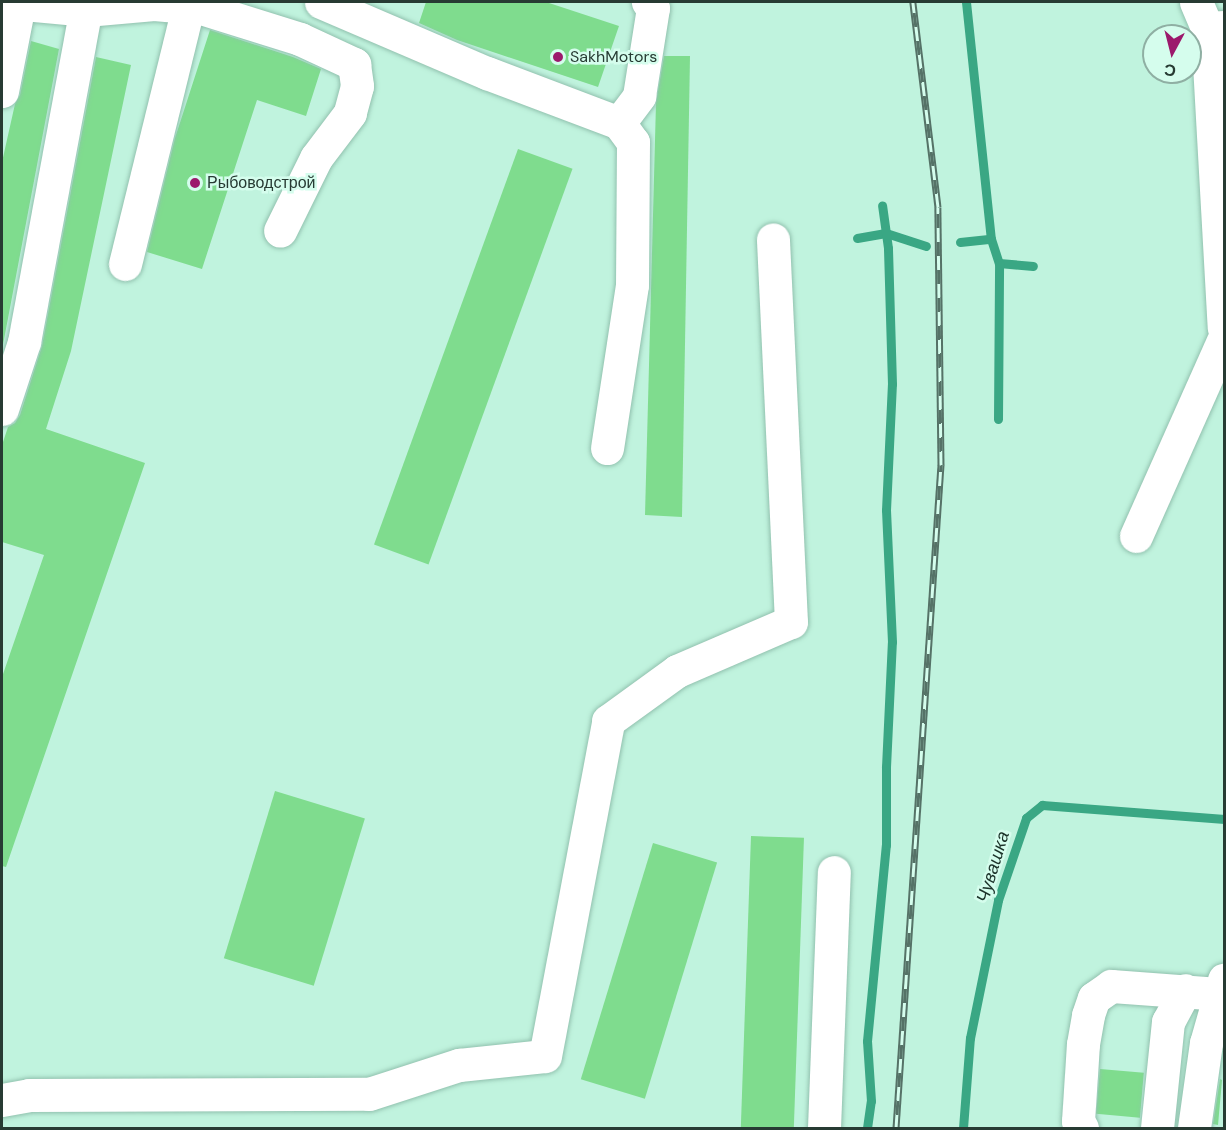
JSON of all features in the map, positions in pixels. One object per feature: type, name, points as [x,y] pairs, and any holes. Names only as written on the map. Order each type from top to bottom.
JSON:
[{"type":"lane","points":[[321,2],[465,64],[619,123],[633,142],[632,285],[607,448]]},
{"type":"lane","points":[[619,123],[639,96],[653,8],[648,2]]},
{"type":"lane","points":[[2,91],[10,3],[154,4],[201,8],[300,39],[354,64],[357,86],[350,113],[315,158],[280,231]]},
{"type":"lane","points":[[2,409],[24,342],[90,4]]},
{"type":"lane","points":[[125,264],[188,6]]},
{"type":"lane","points":[[1209,19],[1224,328]]},
{"type":"lane","points":[[2,1100],[29,1095],[369,1094],[459,1065],[545,1056],[608,721],[677,671],[791,622],[773,239]]},
{"type":"lane","points":[[1136,537],[1224,338]]},
{"type":"lane","points":[[824,1128],[834,872]]},
{"type":"lane","points":[[1082,1128],[1078,1121],[1083,1044],[1088,1015],[1094,998],[1111,986],[1185,990],[1222,987],[1206,1043],[1194,1128]]},
{"type":"lane","points":[[1157,1128],[1168,1022],[1185,990]]},
{"type":"building","name":"SakhMotors","points":[[426,2],[546,2],[619,26],[598,87],[457,40],[419,23]]},
{"type":"building","name":"Рыбоводстрой","points":[[210,30],[293,57],[321,69],[306,116],[257,100],[202,269],[147,252],[175,138]]},
{"type":"building","points":[[31,41],[59,49],[2,350],[2,162],[15,104],[20,95]]},
{"type":"building","points":[[664,56],[690,56],[682,517],[645,515],[656,103]]},
{"type":"building","points":[[96,57],[131,65],[71,351],[46,429],[145,463],[6,867],[2,866],[2,677],[44,555],[2,542],[2,445],[8,427],[15,423],[20,415],[42,346]]},
{"type":"building","points":[[518,149],[573,169],[429,564],[374,545]]},
{"type":"building","points":[[275,791],[365,818],[314,986],[224,958]]},
{"type":"building","points":[[751,836],[804,838],[794,1128],[741,1128]]},
{"type":"building","points":[[653,843],[717,863],[645,1099],[581,1079]]},
{"type":"building","points":[[1100,1069],[1144,1073],[1140,1118],[1096,1114]]},
{"type":"building","points":[[1220,1079],[1222,1080],[1218,1125],[1213,1124]]},
{"type":"waterway","points":[[966,2],[991,239],[999,263],[1033,266]]},
{"type":"waterway","points":[[867,1128],[871,1101],[867,1041],[886,845],[886,767],[892,642],[886,510],[892,384],[888,248],[882,205]]},
{"type":"waterway","points":[[857,238],[886,233],[926,246]]},
{"type":"waterway","points":[[960,242],[991,239]]},
{"type":"waterway","points":[[998,419],[999,263]]},
{"type":"waterway","name":"Чувашка","points":[[963,1128],[970,1038],[998,900],[1026,818],[1042,805],[1224,819]]},
{"type":"railway","points":[[896,1128],[941,465],[938,207],[913,2]]},
{"type":"place","name":"SakhMotors","points":[[558,57]]},
{"type":"place","name":"Рыбоводстрой","points":[[195,183]]}]
